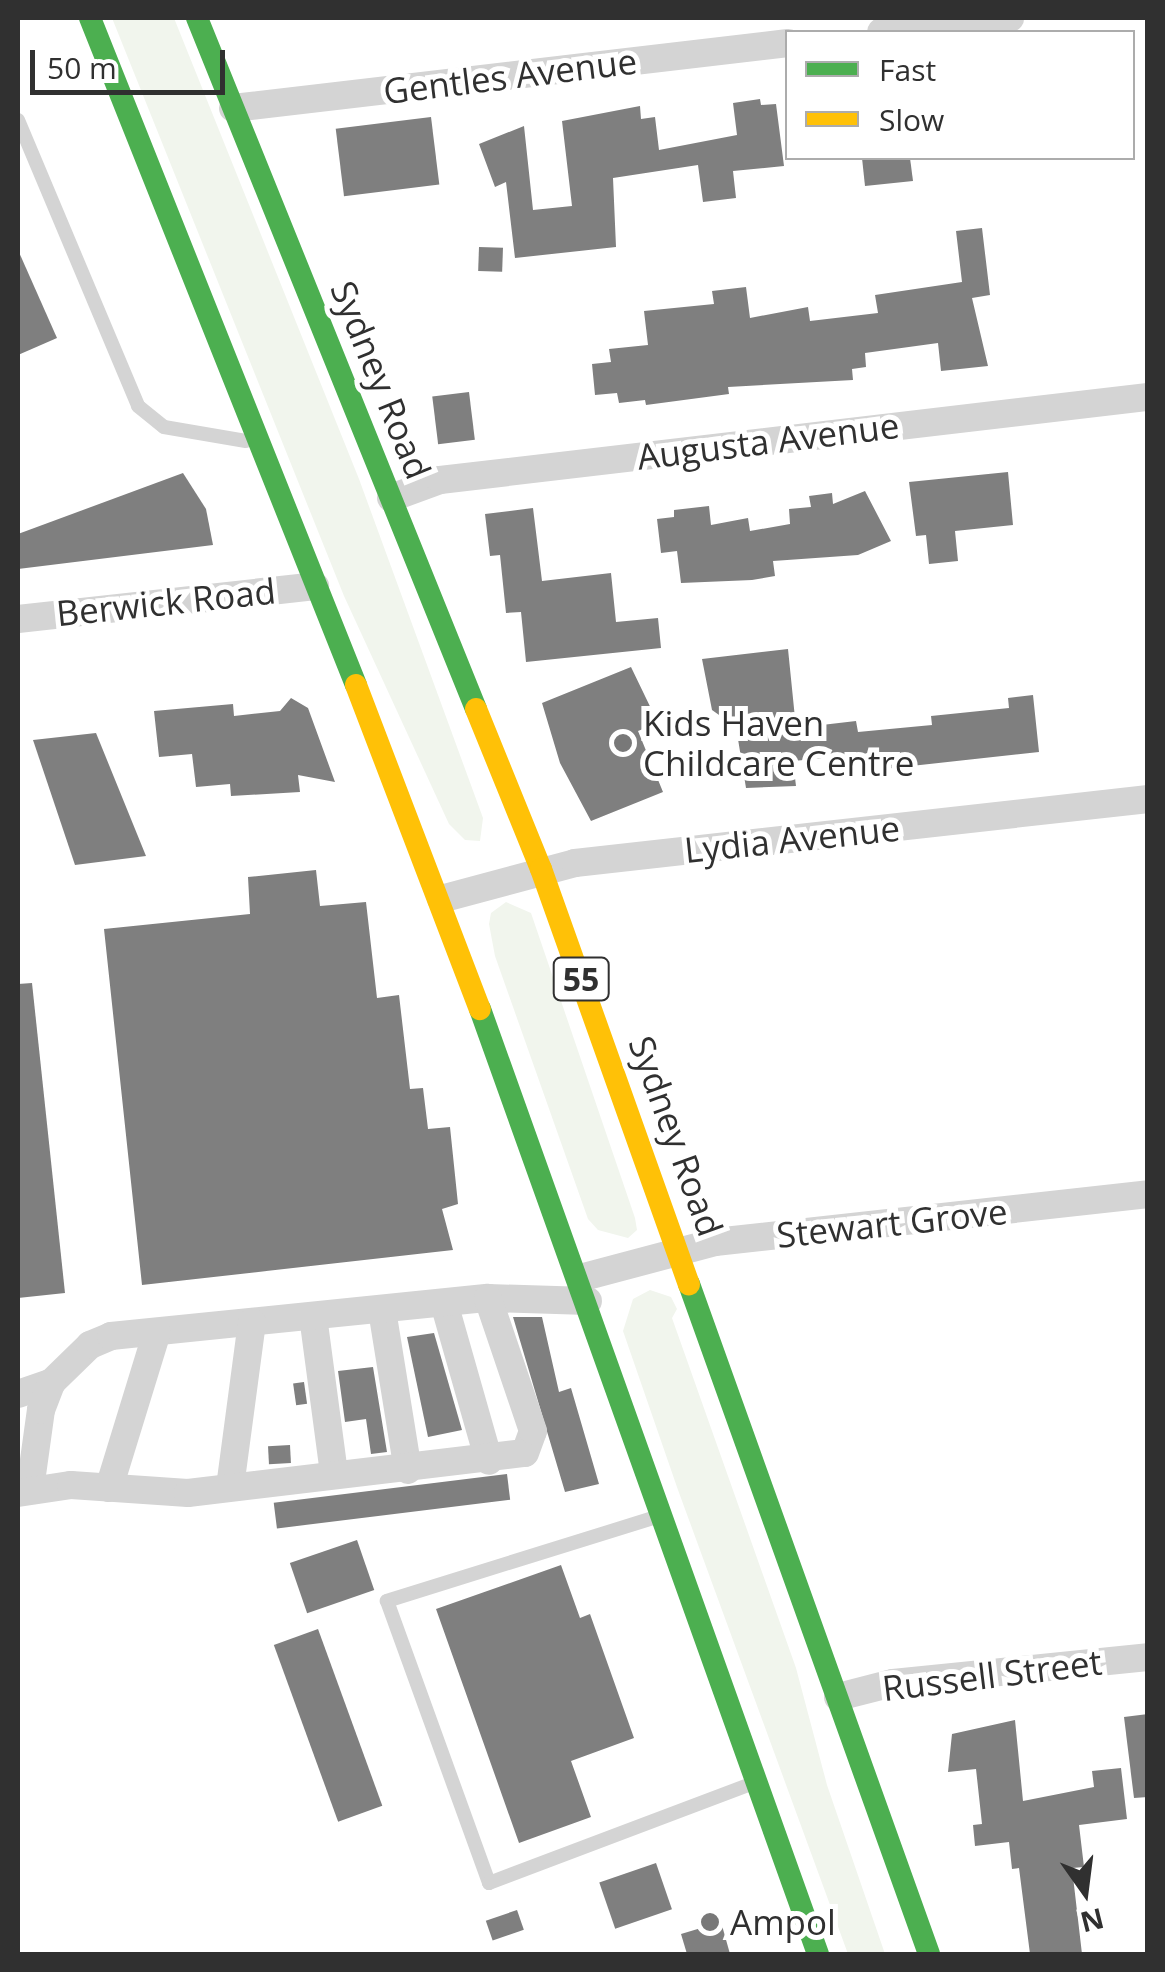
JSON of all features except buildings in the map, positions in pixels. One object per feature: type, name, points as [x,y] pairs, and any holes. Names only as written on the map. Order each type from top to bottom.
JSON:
[{"type":"highway","points":[[90,18],[441,900],[584,1289],[818,1954]]},
{"type":"highway","name":"Sydney Road","points":[[197,18],[540,869],[680,1248],[929,1954]]},
{"type":"street","points":[[899,30],[1010,18]]},
{"type":"street","name":"Gentles Avenue","points":[[233,108],[785,44]]},
{"type":"street","name":"Augusta Avenue","points":[[391,498],[440,480],[1148,398]]},
{"type":"street","name":"Berwick Road","points":[[18,619],[314,586]]},
{"type":"street","name":"Lydia Avenue","points":[[441,900],[540,869],[1148,798]]},
{"type":"street","name":"Stewart Grove","points":[[52,1382],[101,1340],[584,1289],[680,1248],[1148,1194]]},
{"type":"street","points":[[52,1382],[41,1410],[24,1491],[109,1488],[165,1494],[334,1473],[488,1461],[524,1452],[534,1440],[488,1298]]},
{"type":"street","points":[[444,1302],[488,1461]]},
{"type":"street","points":[[382,1310],[408,1470]]},
{"type":"street","points":[[313,1316],[334,1473]]},
{"type":"street","points":[[230,1487],[252,1322]]},
{"type":"street","points":[[109,1488],[157,1332]]},
{"type":"street","points":[[18,1394],[52,1382]]},
{"type":"street","name":"Russell Street","points":[[838,1697],[893,1683],[1148,1657]]},
{"type":"lane","points":[[18,120],[138,406],[164,427],[256,443]]},
{"type":"lane","points":[[663,1515],[553,1544],[387,1601],[488,1882],[757,1782]]},
{"type":"shaded area","points":[[112,18],[174,18],[359,479],[483,818],[480,841],[465,840],[449,824],[344,596]]},
{"type":"shaded area","points":[[506,902],[531,913],[635,1218],[637,1230],[628,1238],[598,1230],[588,1219],[495,956],[489,924],[491,913]]},
{"type":"shaded area","points":[[650,1290],[671,1297],[677,1309],[672,1318],[796,1668],[827,1785],[885,1954],[848,1954],[678,1490],[623,1331],[633,1299]]},
{"type":"traffic: fast","points":[[90,18],[356,685]]},
{"type":"traffic: fast","points":[[197,18],[476,709]]},
{"type":"traffic: fast","points":[[480,1009],[818,1954]]},
{"type":"traffic: fast","points":[[689,1284],[929,1954]]},
{"type":"traffic: slow","points":[[356,685],[480,1009]]},
{"type":"traffic: slow","points":[[476,709],[541,869],[689,1284]]},
{"type":"place","name":"Kids Haven Childcare Centre","points":[[623,743]]},
{"type":"place","name":"Ampol","points":[[710,1922]]}]
